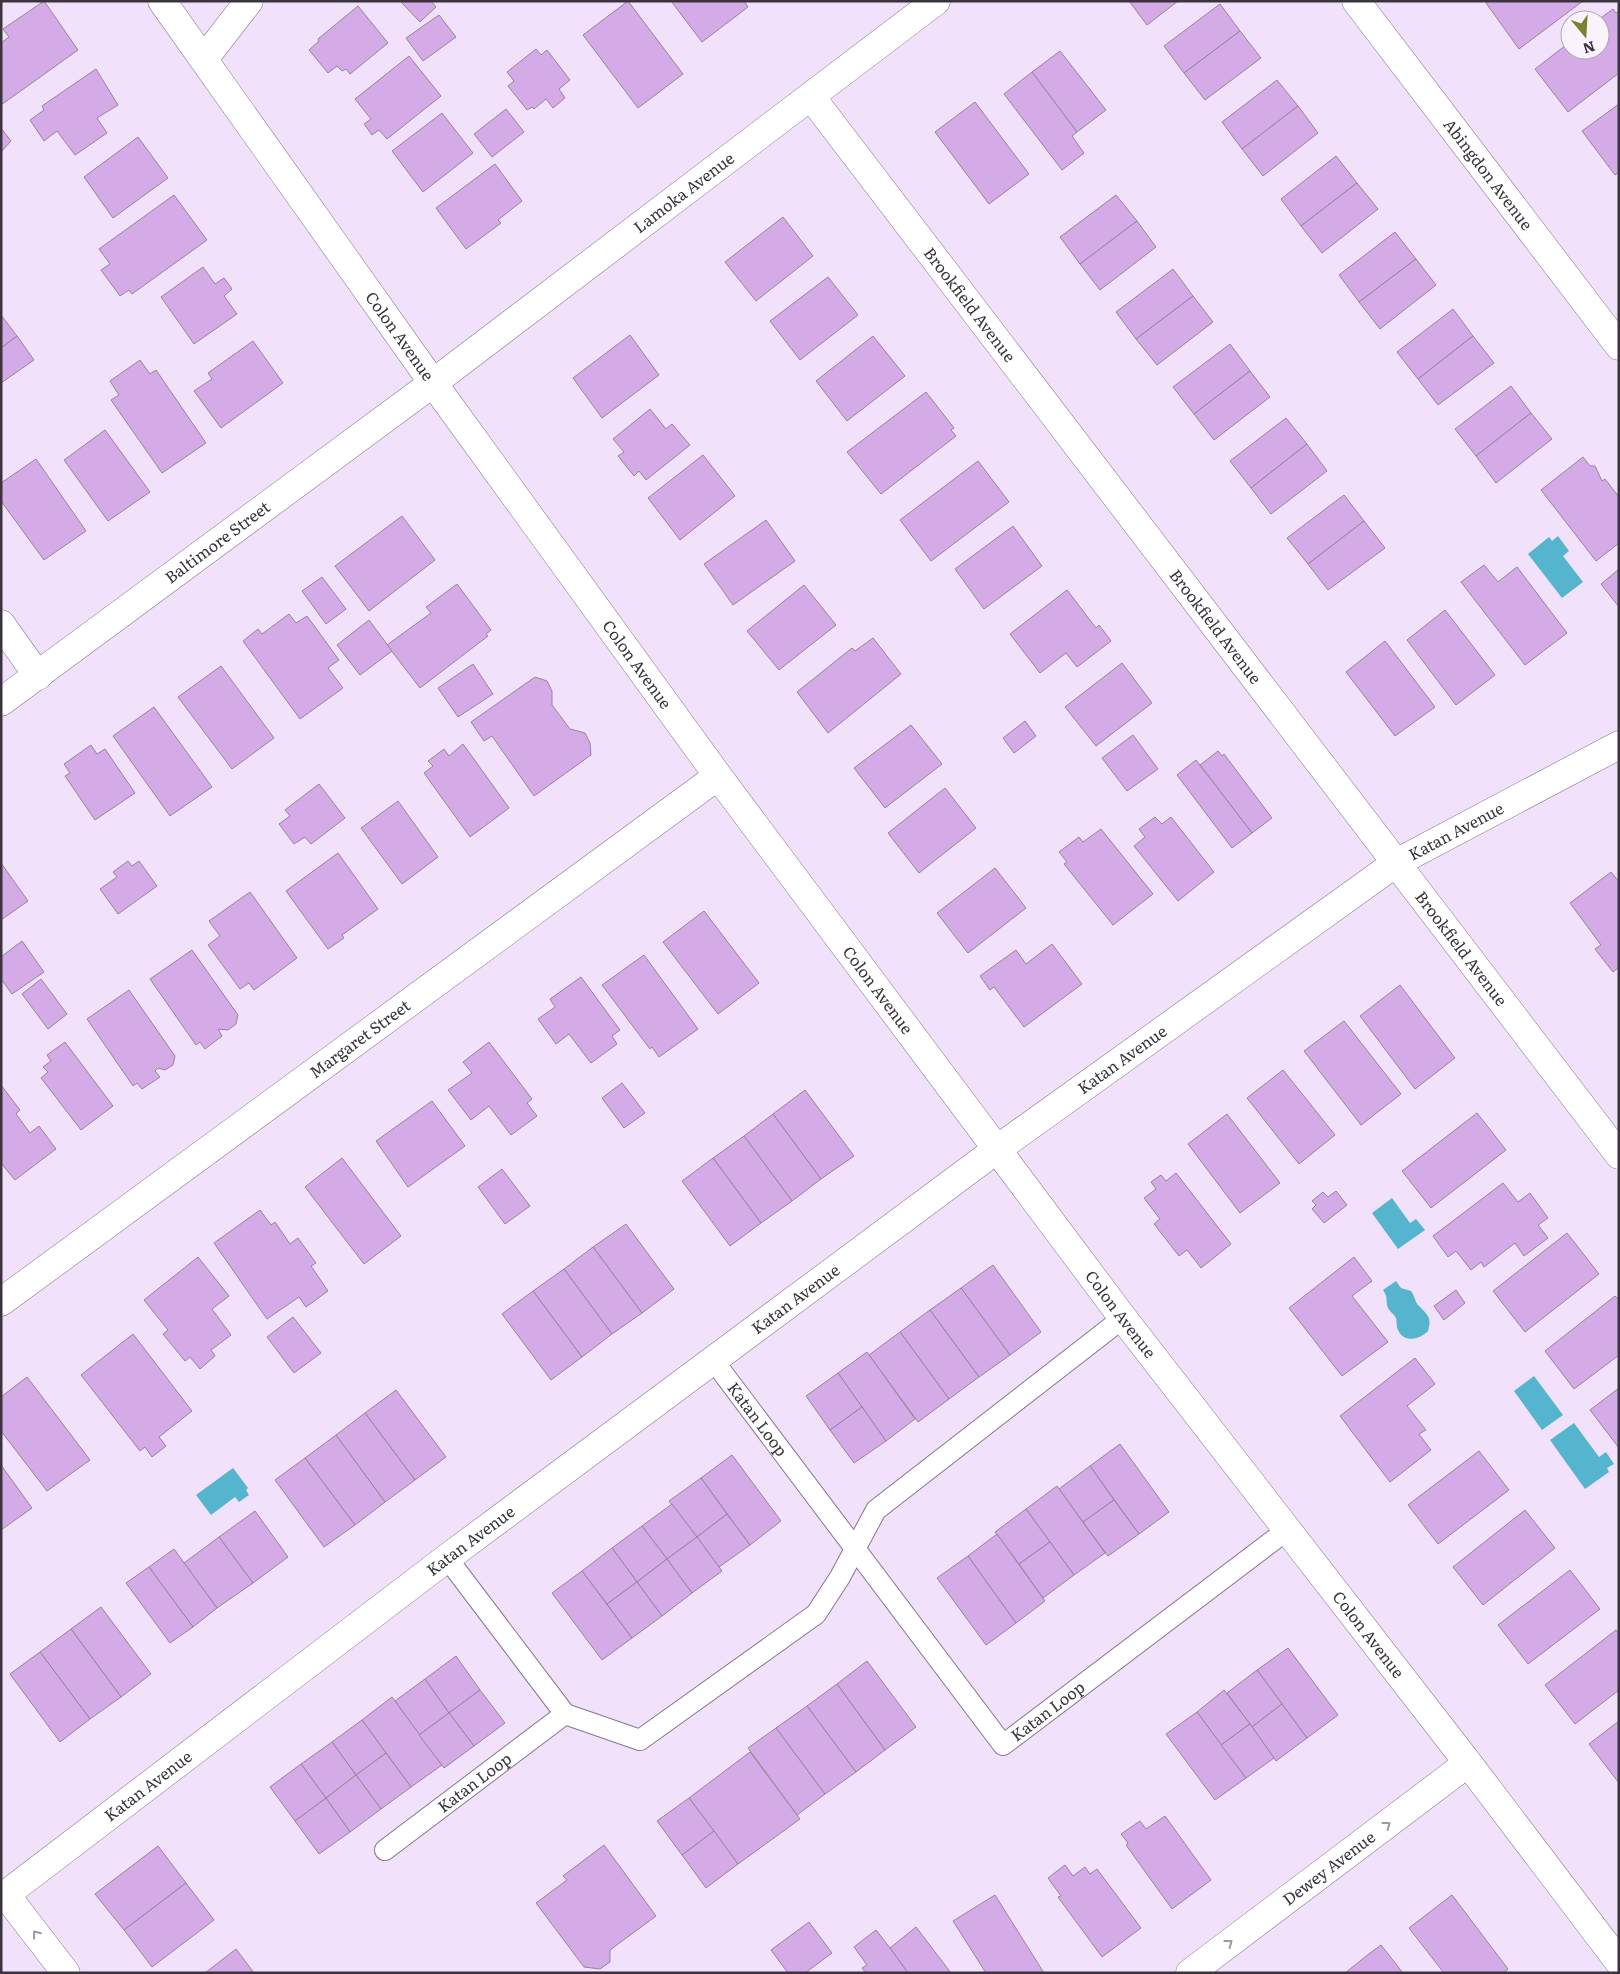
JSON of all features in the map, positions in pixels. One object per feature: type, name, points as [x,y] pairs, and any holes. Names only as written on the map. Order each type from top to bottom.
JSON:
[{"type":"street","name":"Colon Avenue","points":[[162,1],[433,383],[718,776],[1123,1318],[1619,1962]]},
{"type":"street","points":[[204,60],[250,1]]},
{"type":"street","name":"Lamoka Avenue","points":[[433,383],[812,98],[936,1]]},
{"type":"street","name":"Abingdon Avenue","points":[[1356,1],[1619,346]]},
{"type":"street","name":"Brookfield Avenue","points":[[812,98],[1619,1155]]},
{"type":"street","name":"Baltimore Street","points":[[1,702],[433,383]]},
{"type":"street","points":[[1,624],[38,676]]},
{"type":"street","name":"Katan Avenue","points":[[4,1896],[448,1558],[713,1360],[996,1150],[1396,863],[1619,745]]},
{"type":"street","name":"Margaret Street","points":[[1,1302],[718,776]]},
{"type":"street","name":"Dewey Avenue","points":[[1190,1973],[1468,1764]]},
{"type":"street","points":[[4,1896],[66,1973]]},
{"type":"lane","points":[[448,1558],[565,1714],[640,1740],[816,1614],[840,1577],[876,1510],[1123,1318]]},
{"type":"lane","name":"Katan Loop","points":[[713,1360],[1003,1745],[1287,1530]]},
{"type":"lane","name":"Katan Loop","points":[[385,1850],[565,1714]]},
{"type":"water","points":[[1558,536],[1569,551],[1563,556],[1583,582],[1562,598],[1528,554],[1549,537],[1552,541]]},
{"type":"water","points":[[1392,1198],[1410,1223],[1416,1219],[1425,1230],[1398,1249],[1372,1213]]},
{"type":"water","points":[[1396,1281],[1401,1288],[1411,1291],[1418,1305],[1428,1317],[1430,1323],[1428,1331],[1416,1338],[1404,1337],[1401,1334],[1397,1328],[1396,1318],[1388,1308],[1386,1295],[1383,1290]]},
{"type":"water","points":[[1534,1376],[1563,1415],[1542,1430],[1514,1391]]},
{"type":"water","points":[[1574,1423],[1599,1457],[1606,1452],[1614,1464],[1607,1468],[1609,1472],[1585,1489],[1550,1440]]},
{"type":"water","points":[[233,1468],[248,1488],[246,1490],[249,1495],[239,1502],[235,1497],[211,1515],[196,1495]]},
{"type":"building","points":[[44,1],[78,50],[1,105],[1,43],[9,37],[3,29]]},
{"type":"building","points":[[400,1],[431,1],[436,7],[420,22]]},
{"type":"building","points":[[628,1],[683,74],[638,108],[583,35]]},
{"type":"building","points":[[671,1],[744,1],[748,7],[702,42]]},
{"type":"building","points":[[1129,1],[1178,1],[1147,25]]},
{"type":"building","points":[[1489,1],[1583,1],[1571,10],[1560,10],[1560,18],[1519,49],[1486,3]]},
{"type":"building","points":[[1220,4],[1240,31],[1184,73],[1164,46]]},
{"type":"building","points":[[358,6],[388,43],[350,74],[346,69],[342,71],[337,66],[328,73],[309,50],[319,41],[318,39]]},
{"type":"building","points":[[1613,9],[1616,13],[1619,11],[1619,73],[1568,112],[1535,69],[1560,50],[1560,60],[1610,60],[1610,11]]},
{"type":"building","points":[[439,15],[456,37],[423,61],[406,38]]},
{"type":"building","points":[[1240,31],[1261,58],[1205,100],[1184,73]]},
{"type":"building","points":[[536,49],[541,55],[547,50],[570,80],[559,89],[565,98],[553,108],[546,99],[534,109],[532,107],[527,110],[508,86],[514,81],[507,72]]},
{"type":"building","points":[[1060,51],[1106,110],[1077,132],[1032,72]]},
{"type":"building","points":[[409,56],[441,96],[387,139],[379,130],[372,135],[364,124],[371,119],[355,99]]},
{"type":"building","points":[[96,69],[118,105],[97,118],[107,133],[75,155],[57,131],[44,141],[30,120],[44,110],[42,106]]},
{"type":"building","points":[[1032,72],[1077,132],[1072,136],[1084,153],[1062,170],[1004,94]]},
{"type":"building","points":[[1277,80],[1298,106],[1242,149],[1222,122]]},
{"type":"building","points":[[975,102],[1029,174],[989,204],[935,132]]},
{"type":"building","points":[[1619,104],[1619,172],[1615,175],[1582,131]]},
{"type":"building","points":[[1298,106],[1318,133],[1263,176],[1242,149]]},
{"type":"building","points":[[506,109],[524,132],[492,157],[474,134]]},
{"type":"building","points":[[442,113],[473,153],[423,192],[392,151]]},
{"type":"building","points":[[1,128],[11,141],[1,152]]},
{"type":"building","points":[[138,137],[168,178],[113,218],[84,177]]},
{"type":"building","points":[[1336,156],[1357,183],[1301,226],[1281,199]]},
{"type":"building","points":[[495,164],[522,201],[498,220],[501,223],[466,249],[436,208]]},
{"type":"building","points":[[1357,183],[1378,209],[1322,253],[1301,226]]},
{"type":"building","points":[[174,195],[207,240],[132,294],[129,290],[120,296],[101,270],[110,264],[99,249]]},
{"type":"building","points":[[1116,195],[1137,221],[1080,264],[1060,237]]},
{"type":"building","points":[[783,217],[813,256],[756,301],[725,262]]},
{"type":"building","points":[[1137,221],[1156,247],[1100,290],[1080,264]]},
{"type":"building","points":[[1395,232],[1416,259],[1359,302],[1339,275]]},
{"type":"building","points":[[1416,259],[1436,285],[1380,329],[1359,302]]},
{"type":"building","points":[[203,267],[215,284],[224,278],[230,286],[232,289],[224,296],[237,314],[194,344],[161,297]]},
{"type":"building","points":[[1173,269],[1193,296],[1136,339],[1116,312]]},
{"type":"building","points":[[828,277],[858,315],[800,360],[770,321]]},
{"type":"building","points":[[1193,296],[1213,322],[1157,365],[1136,339]]},
{"type":"building","points":[[1453,309],[1473,336],[1418,379],[1397,352]]},
{"type":"building","points":[[1,315],[17,336],[1,348]]},
{"type":"building","points":[[630,335],[659,375],[602,418],[573,378]]},
{"type":"building","points":[[17,336],[34,360],[1,383],[1,348]]},
{"type":"building","points":[[873,336],[905,376],[847,421],[816,381]]},
{"type":"building","points":[[1473,336],[1494,363],[1438,405],[1418,379]]},
{"type":"building","points":[[253,341],[283,383],[221,428],[194,391],[212,379],[208,373]]},
{"type":"building","points":[[1230,344],[1250,371],[1194,414],[1173,387]]},
{"type":"building","points":[[140,360],[150,374],[156,370],[206,443],[162,473],[111,400],[119,395],[110,381]]},
{"type":"building","points":[[1250,371],[1270,397],[1214,440],[1194,414]]},
{"type":"building","points":[[1511,386],[1531,413],[1476,456],[1455,429]]},
{"type":"building","points":[[926,392],[954,428],[951,430],[956,436],[881,494],[847,452]]},
{"type":"building","points":[[650,409],[666,429],[672,424],[690,445],[646,480],[639,471],[634,476],[618,456],[624,452],[613,439]]},
{"type":"building","points":[[1531,413],[1552,439],[1496,483],[1476,456]]},
{"type":"building","points":[[1286,418],[1307,444],[1251,488],[1230,461]]},
{"type":"building","points":[[105,430],[150,492],[108,521],[64,460]]},
{"type":"building","points":[[1307,444],[1327,471],[1271,514],[1251,488]]},
{"type":"building","points":[[703,455],[735,496],[680,540],[648,498]]},
{"type":"building","points":[[1583,457],[1590,466],[1595,466],[1602,481],[1605,479],[1619,497],[1619,543],[1596,561],[1541,490]]},
{"type":"building","points":[[36,459],[86,531],[44,560],[1,501],[1,483]]},
{"type":"building","points":[[978,461],[1009,502],[931,561],[900,520]]},
{"type":"building","points":[[1344,495],[1364,521],[1308,564],[1287,538]]},
{"type":"building","points":[[402,516],[435,560],[369,611],[335,566]]},
{"type":"building","points":[[766,520],[795,561],[733,605],[704,564]]},
{"type":"building","points":[[1364,521],[1385,548],[1328,590],[1308,564]]},
{"type":"building","points":[[1013,526],[1042,566],[984,609],[955,569]]},
{"type":"building","points":[[1484,565],[1498,582],[1517,567],[1567,633],[1525,665],[1461,582]]},
{"type":"building","points":[[1619,569],[1619,607],[1601,584]]},
{"type":"building","points":[[322,577],[346,609],[326,624],[302,591]]},
{"type":"building","points":[[457,584],[491,630],[486,634],[488,636],[420,688],[387,645],[431,613],[426,607]]},
{"type":"building","points":[[804,585],[836,625],[779,670],[747,631]]},
{"type":"building","points":[[1067,590],[1096,628],[1099,625],[1111,641],[1077,667],[1066,653],[1040,673],[1010,634]]},
{"type":"building","points":[[1445,610],[1495,675],[1456,705],[1407,640]]},
{"type":"building","points":[[289,614],[296,623],[307,616],[339,660],[328,668],[343,688],[300,719],[243,641],[258,629],[262,634]]},
{"type":"building","points":[[369,620],[392,651],[360,675],[337,645]]},
{"type":"building","points":[[873,638],[901,674],[828,733],[797,692],[852,648],[855,651]]},
{"type":"building","points":[[1385,641],[1435,707],[1395,736],[1346,672]]},
{"type":"building","points":[[1122,663],[1152,703],[1096,746],[1065,707]]},
{"type":"building","points":[[473,664],[493,694],[458,717],[438,688]]},
{"type":"building","points":[[221,666],[274,738],[232,769],[178,697]]},
{"type":"building","points":[[535,677],[547,681],[552,691],[552,705],[570,729],[585,733],[590,743],[591,755],[534,796],[492,736],[484,741],[471,722]]},
{"type":"building","points":[[154,707],[212,787],[170,816],[113,736]]},
{"type":"building","points":[[1025,721],[1036,736],[1014,753],[1003,738]]},
{"type":"building","points":[[911,725],[942,764],[885,808],[854,768]]},
{"type":"building","points":[[1133,735],[1158,769],[1127,791],[1102,758]]},
{"type":"building","points":[[463,744],[509,808],[470,837],[424,773],[433,766],[428,761],[444,749],[449,756]]},
{"type":"building","points":[[91,745],[97,754],[105,749],[135,793],[95,820],[65,776],[70,773],[64,764]]},
{"type":"building","points":[[1218,751],[1222,756],[1224,754],[1272,818],[1252,833],[1200,765]]},
{"type":"building","points":[[1196,760],[1252,833],[1232,848],[1177,775]]},
{"type":"building","points":[[319,784],[345,818],[311,844],[305,837],[294,844],[279,824],[290,816],[285,810]]},
{"type":"building","points":[[945,788],[976,828],[919,873],[888,833]]},
{"type":"building","points":[[398,801],[438,857],[402,884],[361,828]]},
{"type":"building","points":[[1155,817],[1162,824],[1171,817],[1214,872],[1178,901],[1134,846],[1145,837],[1139,829]]},
{"type":"building","points":[[1101,829],[1153,894],[1113,925],[1064,864],[1067,862],[1059,852],[1079,837],[1083,842]]},
{"type":"building","points":[[338,853],[378,909],[342,935],[344,938],[328,949],[286,891]]},
{"type":"building","points":[[128,861],[132,866],[139,861],[157,886],[118,914],[100,889],[117,877],[113,872]]},
{"type":"building","points":[[1,863],[28,901],[1,920]]},
{"type":"building","points":[[995,868],[1026,908],[968,953],[937,913]]},
{"type":"building","points":[[1611,872],[1619,882],[1619,967],[1613,972],[1595,949],[1601,945],[1570,903]]},
{"type":"building","points":[[250,892],[297,958],[254,990],[249,983],[240,989],[208,945],[220,936],[209,921]]},
{"type":"building","points":[[704,911],[759,983],[718,1014],[663,942]]},
{"type":"building","points":[[22,941],[44,972],[12,994],[1,979],[1,957]]},
{"type":"building","points":[[1052,944],[1082,984],[1024,1027],[994,987],[990,990],[980,976],[1016,950],[1026,964]]},
{"type":"building","points":[[192,950],[238,1015],[236,1024],[228,1030],[218,1029],[222,1036],[205,1049],[200,1042],[196,1045],[150,979]]},
{"type":"building","points":[[644,955],[698,1029],[659,1057],[652,1047],[650,1049],[602,985]]},
{"type":"building","points":[[581,977],[620,1030],[612,1036],[617,1044],[591,1063],[569,1034],[556,1044],[538,1019],[555,1007],[550,999]]},
{"type":"building","points":[[41,979],[67,1014],[48,1029],[22,994]]},
{"type":"building","points":[[1400,985],[1455,1058],[1415,1089],[1360,1016]]},
{"type":"building","points":[[129,990],[175,1056],[173,1065],[165,1070],[158,1068],[155,1071],[160,1077],[142,1089],[137,1083],[133,1086],[87,1019]]},
{"type":"building","points":[[1344,1021],[1401,1094],[1361,1125],[1304,1051]]},
{"type":"building","points":[[65,1042],[113,1106],[81,1130],[41,1078],[48,1072],[43,1067],[51,1061],[47,1055]]},
{"type":"building","points":[[489,1042],[532,1099],[527,1103],[537,1116],[511,1135],[489,1106],[471,1120],[448,1090],[472,1073],[463,1062]]},
{"type":"building","points":[[1283,1070],[1335,1135],[1299,1164],[1247,1098]]},
{"type":"building","points":[[622,1083],[645,1113],[624,1128],[602,1098]]},
{"type":"building","points":[[1,1085],[20,1110],[16,1114],[30,1133],[39,1126],[56,1149],[15,1180],[1,1163]]},
{"type":"building","points":[[805,1090],[854,1156],[821,1179],[773,1114]]},
{"type":"building","points":[[432,1101],[465,1146],[408,1187],[376,1141]]},
{"type":"building","points":[[1477,1113],[1506,1150],[1431,1208],[1402,1171]]},
{"type":"building","points":[[773,1114],[821,1179],[792,1201],[744,1136]]},
{"type":"building","points":[[1227,1114],[1280,1183],[1240,1213],[1188,1144]]},
{"type":"building","points":[[744,1136],[792,1201],[761,1223],[713,1158]]},
{"type":"building","points":[[342,1158],[401,1236],[364,1264],[305,1187]]},
{"type":"building","points":[[713,1158],[761,1223],[730,1246],[682,1181]]},
{"type":"building","points":[[502,1169],[530,1206],[505,1224],[478,1187]]},
{"type":"building","points":[[1176,1173],[1231,1244],[1201,1268],[1187,1250],[1179,1256],[1154,1224],[1160,1219],[1144,1198],[1156,1189],[1151,1182],[1161,1175],[1166,1181]]},
{"type":"building","points":[[1503,1183],[1518,1202],[1530,1193],[1548,1218],[1538,1225],[1548,1238],[1524,1256],[1515,1243],[1484,1267],[1481,1262],[1471,1270],[1456,1251],[1448,1257],[1433,1236]]},
{"type":"building","points":[[1336,1191],[1347,1205],[1324,1223],[1312,1209],[1316,1205],[1312,1201],[1323,1192],[1328,1197]]},
{"type":"building","points":[[260,1210],[271,1225],[275,1222],[290,1244],[298,1238],[316,1263],[311,1266],[328,1291],[306,1307],[299,1297],[267,1319],[214,1243]]},
{"type":"building","points":[[626,1224],[674,1289],[642,1313],[593,1247]]},
{"type":"building","points":[[1567,1233],[1599,1274],[1525,1332],[1493,1291]]},
{"type":"building","points":[[593,1247],[642,1313],[612,1334],[564,1269]]},
{"type":"building","points":[[198,1257],[229,1296],[212,1309],[231,1335],[211,1350],[215,1356],[200,1369],[190,1357],[185,1361],[163,1334],[168,1330],[144,1300]]},
{"type":"building","points":[[1354,1257],[1372,1281],[1352,1296],[1388,1342],[1342,1376],[1289,1308]]},
{"type":"building","points":[[993,1265],[1041,1332],[1010,1355],[961,1288]]},
{"type":"building","points":[[564,1269],[612,1334],[582,1357],[533,1291]]},
{"type":"building","points":[[961,1288],[1010,1355],[979,1377],[930,1310]]},
{"type":"building","points":[[1456,1290],[1465,1303],[1444,1320],[1434,1306]]},
{"type":"building","points":[[533,1291],[582,1357],[551,1380],[502,1314]]},
{"type":"building","points":[[1615,1296],[1619,1300],[1619,1355],[1574,1389],[1545,1351]]},
{"type":"building","points":[[930,1310],[979,1377],[949,1399],[900,1332]]},
{"type":"building","points":[[293,1317],[321,1353],[294,1373],[267,1337]]},
{"type":"building","points":[[900,1332],[949,1399],[918,1422],[869,1355]]},
{"type":"building","points":[[133,1334],[192,1411],[159,1437],[166,1446],[152,1457],[145,1447],[140,1451],[81,1375]]},
{"type":"building","points":[[867,1352],[915,1419],[886,1441],[838,1373]]},
{"type":"building","points":[[1415,1358],[1435,1384],[1407,1406],[1426,1430],[1419,1434],[1431,1450],[1390,1482],[1340,1416]]},
{"type":"building","points":[[838,1373],[862,1407],[830,1430],[806,1396]]},
{"type":"building","points":[[27,1377],[90,1460],[47,1491],[1,1431],[1,1397]]},
{"type":"building","points":[[1619,1388],[1619,1448],[1590,1410]]},
{"type":"building","points":[[396,1390],[446,1457],[415,1480],[365,1413]]},
{"type":"building","points":[[862,1407],[886,1441],[854,1463],[830,1430]]},
{"type":"building","points":[[365,1413],[415,1480],[385,1502],[336,1435]]},
{"type":"building","points":[[336,1435],[385,1502],[355,1525],[305,1458]]},
{"type":"building","points":[[1120,1444],[1169,1512],[1139,1534],[1090,1466]]},
{"type":"building","points":[[1479,1451],[1509,1490],[1438,1544],[1408,1505]]},
{"type":"building","points":[[732,1455],[781,1521],[750,1545],[701,1478]]},
{"type":"building","points":[[305,1458],[355,1525],[324,1547],[275,1480]]},
{"type":"building","points":[[1,1465],[32,1508],[1,1530]]},
{"type":"building","points":[[1090,1466],[1114,1500],[1083,1522],[1059,1489]]},
{"type":"building","points":[[701,1478],[727,1514],[697,1537],[669,1501]]},
{"type":"building","points":[[1057,1486],[1105,1553],[1074,1575],[1026,1509]]},
{"type":"building","points":[[1114,1500],[1139,1534],[1108,1556],[1083,1522]]},
{"type":"building","points":[[672,1504],[697,1537],[667,1559],[642,1526]]},
{"type":"building","points":[[1026,1509],[1050,1542],[1019,1564],[995,1532]]},
{"type":"building","points":[[1525,1510],[1555,1548],[1483,1605],[1453,1567]]},
{"type":"building","points":[[255,1511],[288,1557],[253,1583],[219,1537]]},
{"type":"building","points":[[727,1514],[750,1545],[719,1567],[697,1537]]},
{"type":"building","points":[[642,1526],[667,1559],[637,1582],[612,1548]]},
{"type":"building","points":[[997,1534],[1045,1601],[1016,1623],[968,1556]]},
{"type":"building","points":[[219,1537],[253,1583],[217,1608],[184,1563]]},
{"type":"building","points":[[697,1537],[722,1571],[692,1593],[667,1559]]},
{"type":"building","points":[[1050,1542],[1074,1575],[1043,1598],[1019,1564]]},
{"type":"building","points":[[612,1548],[637,1582],[607,1604],[582,1571]]},
{"type":"building","points":[[174,1549],[217,1608],[193,1627],[149,1567]]},
{"type":"building","points":[[968,1556],[1016,1623],[986,1645],[937,1578]]},
{"type":"building","points":[[667,1559],[692,1593],[662,1616],[637,1582]]},
{"type":"building","points":[[149,1567],[193,1627],[170,1643],[126,1583]]},
{"type":"building","points":[[1570,1570],[1600,1609],[1528,1664],[1498,1625]]},
{"type":"building","points":[[582,1571],[632,1638],[602,1660],[552,1593]]},
{"type":"building","points":[[637,1582],[662,1616],[632,1638],[607,1604]]},
{"type":"building","points":[[101,1607],[151,1674],[121,1697],[71,1629]]},
{"type":"building","points":[[71,1629],[121,1697],[90,1719],[40,1652]]},
{"type":"building","points":[[1616,1630],[1619,1634],[1619,1690],[1575,1724],[1545,1685]]},
{"type":"building","points":[[1288,1648],[1338,1715],[1307,1738],[1257,1670]]},
{"type":"building","points":[[40,1652],[90,1719],[60,1742],[10,1674]]},
{"type":"building","points":[[456,1656],[480,1690],[449,1713],[425,1679]]},
{"type":"building","points":[[867,1661],[916,1727],[885,1750],[837,1684]]},
{"type":"building","points":[[1257,1670],[1282,1704],[1252,1727],[1227,1693]]},
{"type":"building","points":[[425,1679],[449,1713],[419,1735],[395,1701]]},
{"type":"building","points":[[837,1684],[885,1750],[856,1772],[807,1706]]},
{"type":"building","points":[[480,1690],[505,1723],[474,1746],[449,1713]]},
{"type":"building","points":[[1224,1690],[1250,1724],[1221,1745],[1197,1712]]},
{"type":"building","points":[[392,1697],[442,1765],[411,1787],[362,1720]]},
{"type":"building","points":[[1282,1704],[1307,1738],[1276,1761],[1252,1727]]},
{"type":"building","points":[[807,1706],[856,1772],[825,1794],[776,1728]]},
{"type":"building","points":[[1197,1712],[1246,1778],[1215,1800],[1166,1734]]},
{"type":"building","points":[[449,1713],[474,1746],[444,1768],[419,1735]]},
{"type":"building","points":[[362,1720],[386,1753],[356,1775],[332,1742]]},
{"type":"building","points":[[1619,1721],[1619,1783],[1589,1744]]},
{"type":"building","points":[[1250,1724],[1274,1758],[1246,1778],[1221,1745]]},
{"type":"building","points":[[776,1728],[825,1794],[797,1815],[748,1748]]},
{"type":"building","points":[[332,1742],[356,1775],[326,1798],[301,1764]]},
{"type":"building","points":[[750,1752],[800,1819],[738,1864],[689,1798]]},
{"type":"building","points":[[386,1753],[411,1787],[381,1809],[356,1775]]},
{"type":"building","points":[[301,1764],[326,1798],[295,1821],[270,1787]]},
{"type":"building","points":[[356,1775],[381,1809],[350,1832],[326,1798]]},
{"type":"building","points":[[326,1798],[350,1832],[319,1854],[295,1821]]},
{"type":"building","points":[[689,1798],[714,1831],[682,1855],[657,1821]]},
{"type":"building","points":[[1165,1816],[1211,1880],[1172,1909],[1126,1845],[1128,1843],[1121,1834],[1140,1821],[1146,1829]]},
{"type":"building","points":[[714,1831],[738,1864],[706,1888],[682,1855]]},
{"type":"building","points":[[604,1845],[656,1916],[610,1950],[610,1962],[600,1969],[584,1967],[536,1903],[567,1880],[563,1876]]},
{"type":"building","points":[[158,1846],[186,1883],[124,1930],[95,1894]]},
{"type":"building","points":[[1065,1865],[1073,1876],[1085,1867],[1090,1874],[1097,1869],[1141,1928],[1102,1957],[1058,1897],[1061,1896],[1048,1878]]},
{"type":"building","points":[[186,1883],[214,1920],[152,1967],[124,1930]]},
{"type":"building","points":[[995,1895],[1044,1973],[986,1973],[953,1921]]},
{"type":"building","points":[[1452,1895],[1508,1969],[1503,1973],[1444,1973],[1409,1928]]},
{"type":"building","points":[[809,1922],[832,1953],[805,1973],[788,1973],[771,1950]]},
{"type":"building","points":[[916,1927],[951,1973],[908,1973],[890,1948]]},
{"type":"building","points":[[876,1930],[908,1973],[866,1973],[862,1968],[867,1965],[854,1947]]},
{"type":"building","points":[[1381,1945],[1403,1973],[1345,1973],[1370,1953]]},
{"type":"building","points":[[236,1949],[254,1973],[205,1973]]}]
